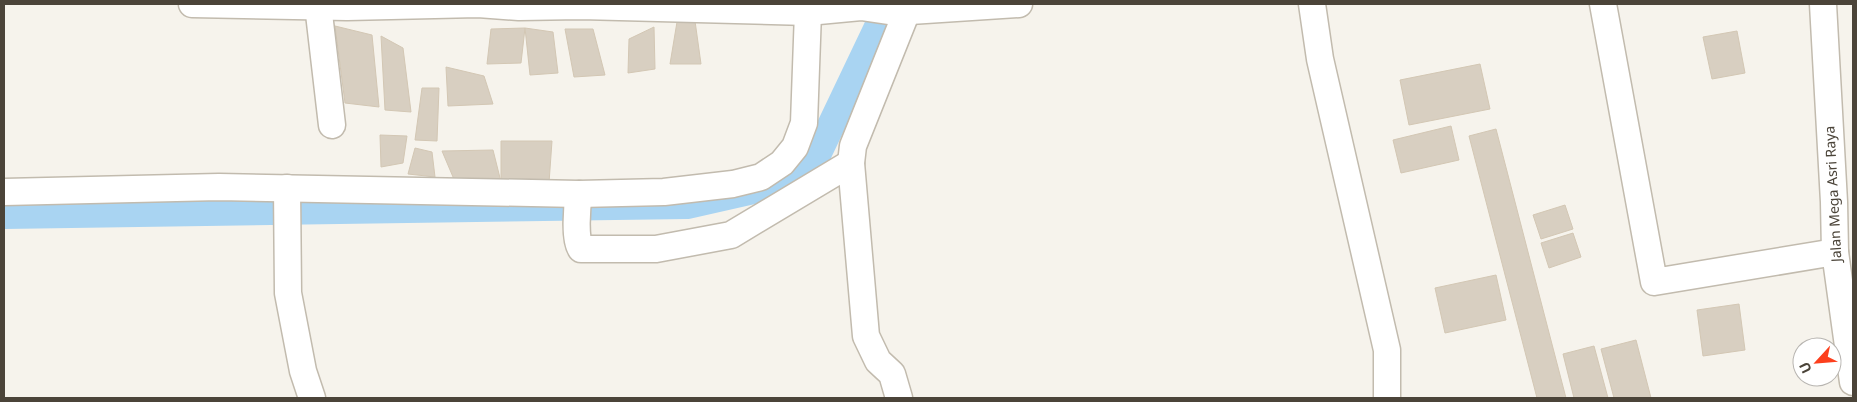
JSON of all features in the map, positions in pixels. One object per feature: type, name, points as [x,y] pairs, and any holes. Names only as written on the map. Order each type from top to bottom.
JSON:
[{"type":"street","points":[[192,4],[347,7],[478,4],[518,7],[757,7],[808,12],[861,7],[909,9],[1019,4]]},
{"type":"street","points":[[1312,4],[1320,59],[1386,350],[1386,398]]},
{"type":"street","points":[[1603,4],[1654,282],[1835,252]]},
{"type":"street","name":"Jalan Mega Asri Raya","points":[[1822,4],[1844,202],[1835,252],[1853,382]]},
{"type":"street","points":[[318,6],[332,125]]},
{"type":"street","points":[[899,398],[892,374],[878,361],[866,336],[851,163],[853,146],[909,9]]},
{"type":"street","points":[[4,192],[219,187],[287,195],[578,198],[664,192],[733,184],[761,177],[782,163],[796,147],[804,123],[808,12]]},
{"type":"street","points":[[578,198],[577,236],[578,245],[581,249],[656,249],[731,234],[851,163]]},
{"type":"street","points":[[287,195],[288,292],[303,371],[312,398]]},
{"type":"building","points":[[695,21],[701,64],[670,64],[677,22]]},
{"type":"building","points":[[335,26],[372,35],[379,107],[345,103]]},
{"type":"building","points":[[654,27],[655,69],[628,73],[629,39]]},
{"type":"building","points":[[525,28],[521,63],[487,64],[491,29]]},
{"type":"building","points":[[525,28],[553,32],[558,73],[530,75]]},
{"type":"building","points":[[565,29],[593,29],[605,75],[574,77]]},
{"type":"building","points":[[1737,31],[1745,73],[1712,79],[1703,37]]},
{"type":"building","points":[[381,36],[403,48],[411,112],[385,110]]},
{"type":"building","points":[[1480,64],[1490,109],[1409,125],[1400,80]]},
{"type":"building","points":[[446,67],[484,76],[493,104],[448,106]]},
{"type":"building","points":[[422,88],[439,88],[437,141],[415,140]]},
{"type":"building","points":[[1451,126],[1459,160],[1401,173],[1393,140]]},
{"type":"building","points":[[1496,129],[1566,398],[1537,398],[1469,136]]},
{"type":"building","points":[[380,135],[407,136],[403,163],[381,167]]},
{"type":"building","points":[[501,141],[552,141],[549,183],[501,182]]},
{"type":"building","points":[[415,148],[432,152],[435,177],[408,174]]},
{"type":"building","points":[[493,150],[501,182],[456,184],[442,151]]},
{"type":"building","points":[[1565,205],[1573,229],[1541,239],[1533,215]]},
{"type":"building","points":[[1573,233],[1581,257],[1549,268],[1541,243]]},
{"type":"building","points":[[1496,275],[1506,320],[1445,333],[1435,288]]},
{"type":"building","points":[[1739,304],[1745,350],[1703,356],[1697,310]]},
{"type":"building","points":[[1636,340],[1651,398],[1614,398],[1601,349]]},
{"type":"building","points":[[1594,346],[1608,398],[1574,398],[1563,354]]},
{"type":"waterway","points":[[4,215],[687,205],[806,178],[889,4]]}]
